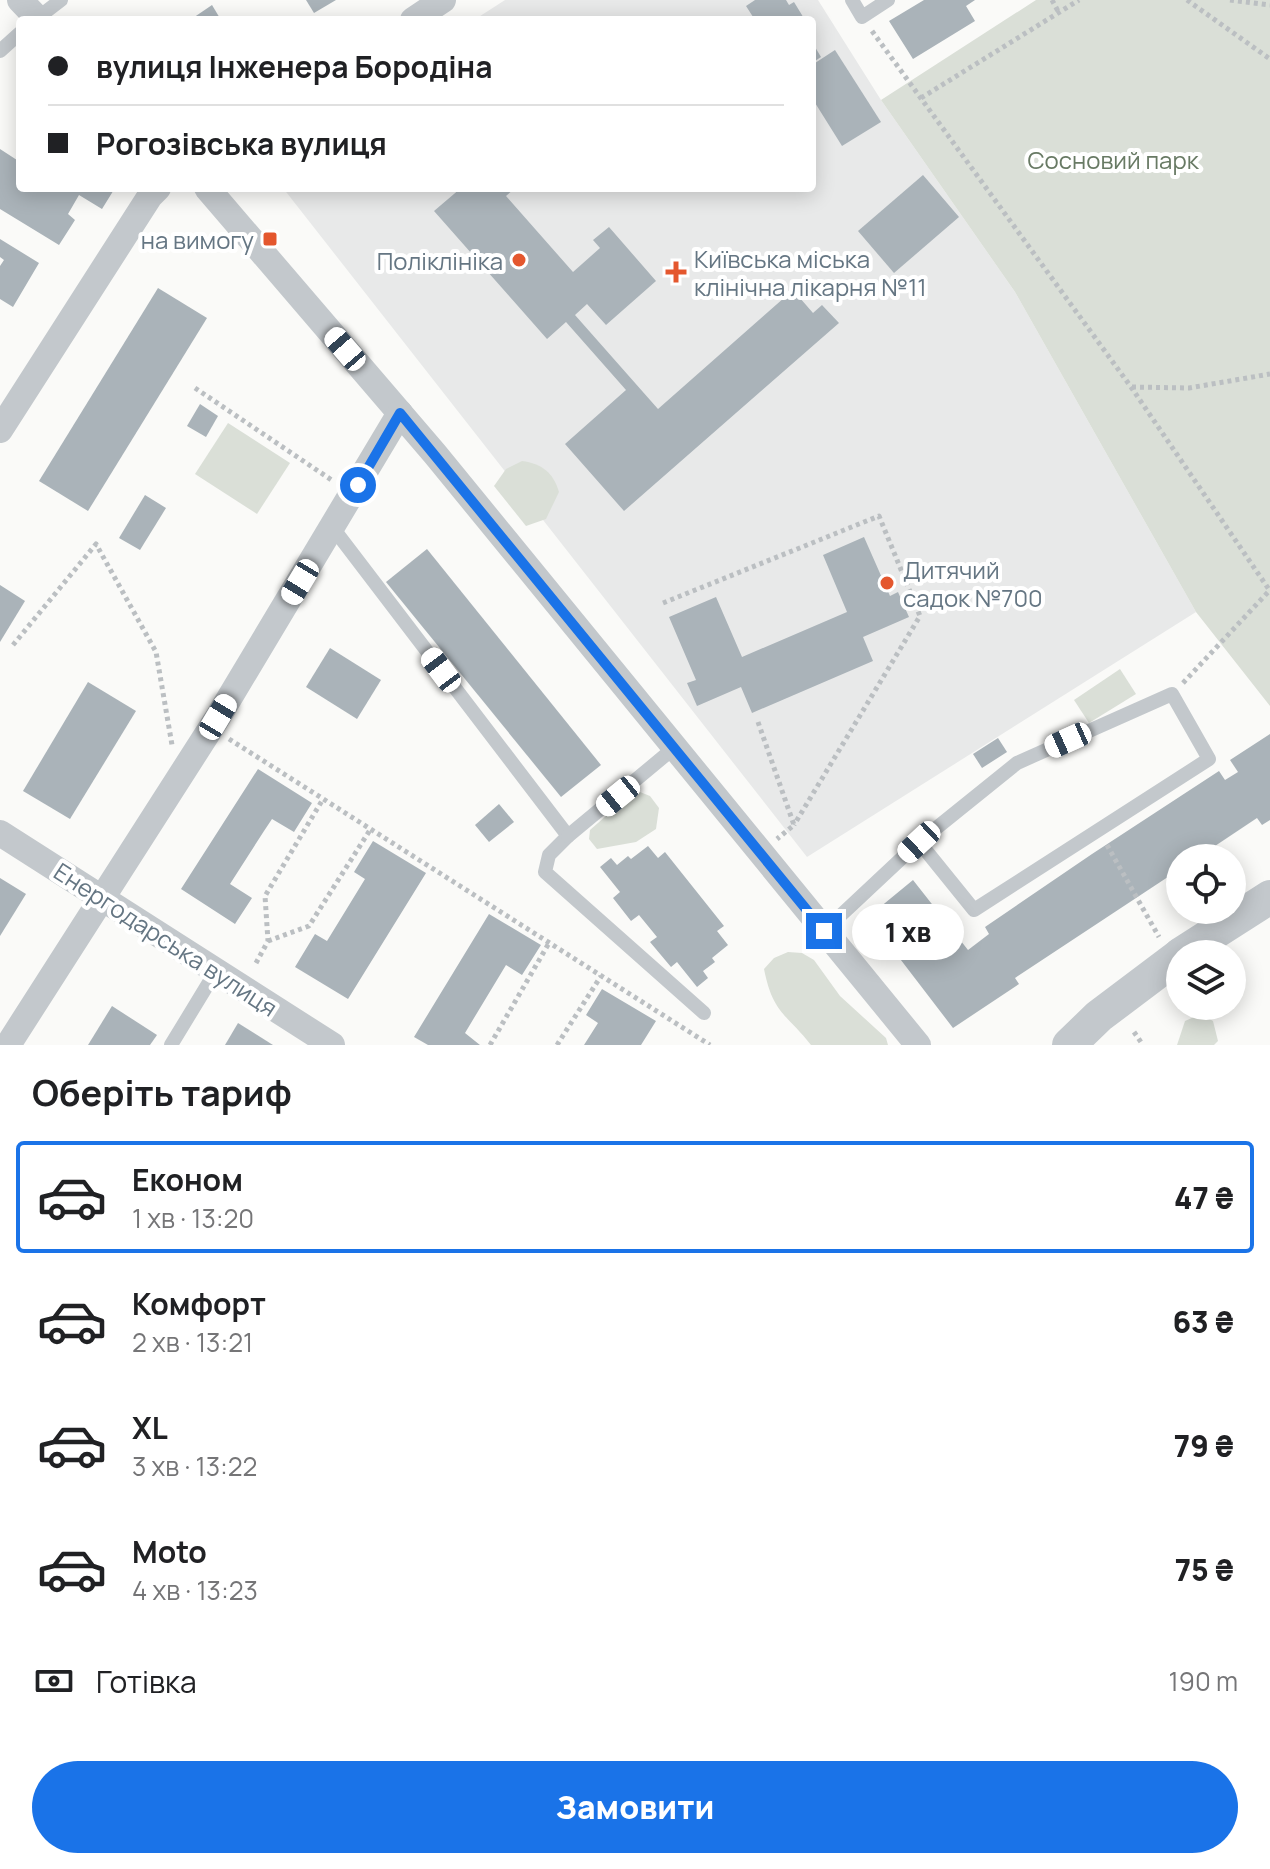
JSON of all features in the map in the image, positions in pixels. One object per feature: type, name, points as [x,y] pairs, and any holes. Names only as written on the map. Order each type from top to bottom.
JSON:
[{"type":"street","points":[[419,16],[443,0]]},
{"type":"street","points":[[0,430],[155,192]]},
{"type":"street","points":[[210,192],[400,413],[918,1045]]},
{"type":"street","points":[[8,1045],[212,728],[400,413]]},
{"type":"street","name":"Енергодарська вулиця","points":[[0,833],[332,1045]]},
{"type":"street","points":[[1190,940],[1270,897]]},
{"type":"street","points":[[1069,1045],[1166,955]]},
{"type":"lane","points":[[33,16],[61,0]]},
{"type":"lane","points":[[852,0],[862,17],[888,0]]},
{"type":"lane","points":[[0,51],[16,33]]},
{"type":"lane","points":[[333,528],[568,836]]},
{"type":"lane","points":[[824,931],[919,842],[1017,763],[1172,694],[1209,759],[974,910],[919,842]]},
{"type":"lane","points":[[674,748],[568,836],[549,855],[545,872],[704,1013]]},
{"type":"lane","points":[[171,1045],[216,971]]},
{"type":"path","points":[[1052,0],[1059,13]]},
{"type":"path","points":[[921,98],[1079,0]]},
{"type":"path","points":[[1187,0],[1270,59]]},
{"type":"path","points":[[1230,0],[1270,5]]},
{"type":"path","points":[[862,17],[1131,387],[1270,591],[1172,694]]},
{"type":"path","points":[[1131,387],[1189,388],[1270,374]]},
{"type":"path","points":[[195,388],[333,481]]},
{"type":"path","points":[[663,603],[879,516],[920,616],[794,825],[787,831]]},
{"type":"path","points":[[13,645],[96,544],[156,652],[173,754]]},
{"type":"path","points":[[758,722],[794,825]]},
{"type":"path","points":[[212,728],[710,1045]]},
{"type":"path","points":[[256,963],[268,941],[265,896],[323,799]]},
{"type":"path","points":[[268,941],[309,926],[370,830]]},
{"type":"path","points":[[1098,830],[1167,940]]},
{"type":"path","points":[[490,1045],[549,943]]},
{"type":"path","points":[[557,1045],[601,976]]},
{"type":"path","points":[[1134,1032],[1143,1045]]},
{"type":"shaded area","points":[[505,0],[818,0],[881,100],[1015,292],[1196,612],[807,857],[286,192],[816,192],[816,16],[480,16]]},
{"type":"green space","name":"Сосновий парк","points":[[1036,0],[1270,0],[1270,706],[1196,612],[1015,292],[881,100]]},
{"type":"green space","points":[[228,423],[290,463],[257,514],[195,474]]},
{"type":"green space","points":[[522,461],[546,470],[559,492],[546,519],[526,526],[494,486],[506,469]]},
{"type":"green space","points":[[1120,669],[1136,694],[1089,723],[1074,700]]},
{"type":"green space","points":[[640,792],[650,796],[659,808],[656,829],[636,842],[597,849],[589,839],[590,830],[623,801]]},
{"type":"green space","points":[[788,952],[802,953],[814,960],[840,996],[886,1038],[888,1045],[811,1045],[776,1004],[764,969],[774,958]]},
{"type":"green space","points":[[1185,1021],[1213,1021],[1218,1041],[1214,1045],[1177,1045]]},
{"type":"building","points":[[306,0],[336,0],[314,13]]},
{"type":"building","points":[[755,0],[786,0],[789,5],[794,2],[803,16],[752,16],[746,6]]},
{"type":"building","points":[[924,0],[975,0],[966,6],[975,21],[913,59],[889,21]]},
{"type":"building","points":[[212,5],[219,16],[196,16]]},
{"type":"building","points":[[835,50],[881,122],[842,146],[816,104],[816,62]]},
{"type":"building","points":[[0,149],[16,159],[16,192],[113,192],[102,209],[79,195],[68,214],[75,220],[59,245],[0,209]]},
{"type":"building","points":[[923,175],[959,217],[894,273],[858,231]]},
{"type":"building","points":[[456,192],[510,192],[506,196],[573,272],[600,248],[593,240],[609,227],[656,281],[606,325],[587,304],[575,315],[658,409],[793,290],[813,313],[822,305],[839,323],[624,511],[565,444],[626,390],[566,322],[547,339],[434,211]]},
{"type":"building","points":[[0,239],[39,263],[13,307],[0,299],[0,266],[4,260],[0,257]]},
{"type":"building","points":[[158,288],[207,318],[88,511],[39,481]]},
{"type":"building","points":[[200,404],[218,416],[206,437],[187,426]]},
{"type":"building","points":[[145,495],[166,508],[140,550],[119,538]]},
{"type":"building","points":[[864,537],[890,596],[898,592],[909,617],[863,637],[873,661],[752,713],[741,687],[697,706],[687,683],[696,680],[669,617],[716,597],[742,657],[847,612],[823,555]]},
{"type":"building","points":[[427,549],[601,765],[561,797],[386,582]]},
{"type":"building","points":[[0,585],[25,601],[0,642]]},
{"type":"building","points":[[330,648],[381,680],[357,719],[306,687]]},
{"type":"building","points":[[88,682],[136,711],[70,819],[23,791]]},
{"type":"building","points":[[1270,734],[1270,820],[1262,825],[1257,818],[1218,844],[1166,844],[1166,878],[1015,978],[1019,984],[953,1028],[868,917],[913,880],[968,950],[989,934],[985,927],[1092,854],[1219,771],[1225,780],[1238,772],[1230,760]]},
{"type":"building","points":[[998,738],[1007,752],[982,768],[973,754]]},
{"type":"building","points":[[258,769],[312,803],[294,832],[272,819],[230,884],[252,898],[235,924],[181,889]]},
{"type":"building","points":[[499,804],[514,822],[489,842],[475,825]]},
{"type":"building","points":[[373,841],[426,873],[348,999],[295,967],[315,934],[327,941],[365,879],[354,872]]},
{"type":"building","points":[[648,846],[658,858],[665,852],[724,926],[717,931],[728,945],[712,958],[715,962],[703,971],[708,978],[697,987],[677,962],[671,967],[650,942],[657,937],[639,915],[631,921],[613,898],[620,892],[600,867],[611,858],[617,865],[628,856],[631,859]]},
{"type":"building","points":[[0,878],[26,894],[0,936]]},
{"type":"building","points":[[489,914],[541,945],[522,975],[506,965],[465,1033],[480,1045],[428,1045],[414,1037]]},
{"type":"building","points":[[602,989],[656,1021],[641,1045],[584,1045],[598,1023],[586,1015]]},
{"type":"building","points":[[112,1006],[157,1035],[150,1045],[88,1045]]},
{"type":"building","points":[[238,1023],[273,1045],[225,1045]]},
{"type":"place","name":"на вимогу","points":[[270,239]]},
{"type":"place","name":"Поліклініка","points":[[519,260]]},
{"type":"place","name":"Київська міська клінічна лікарня №11","points":[[676,272]]},
{"type":"place","name":"Дитячий садок №700","points":[[887,583]]},
{"type":"route","points":[[358,485],[400,413],[824,931]]}]
